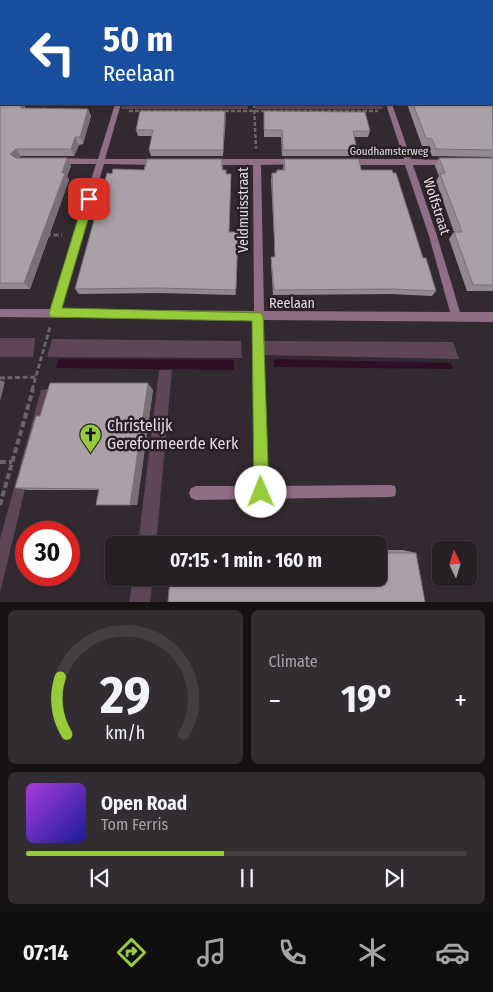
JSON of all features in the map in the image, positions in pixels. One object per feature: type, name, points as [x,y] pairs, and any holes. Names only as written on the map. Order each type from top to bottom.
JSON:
[{"type":"street","points":[[54,313],[117,108]]},
{"type":"street","name":"Wolfstraat","points":[[390,108],[433,236],[456,317]]},
{"type":"street","points":[[50,161],[166,162]]},
{"type":"street","points":[[202,162],[303,162]]},
{"type":"street","name":"Veldmuisstraat","points":[[257,162],[257,316],[261,492]]},
{"type":"street","name":"Goudhamsterweg","points":[[340,162],[458,162]]},
{"type":"street","name":"Reelaan","points":[[0,313],[493,317]]},
{"type":"street","points":[[196,493],[390,491]]},
{"type":"path","points":[[43,112],[46,105]]},
{"type":"path","name":"Veldmuisstraat","points":[[254,105],[257,162]]},
{"type":"path","points":[[117,108],[254,111],[390,108]]},
{"type":"path","points":[[0,505],[54,313]]},
{"type":"path","points":[[0,378],[36,377]]},
{"type":"path","points":[[0,462],[12,462]]},
{"type":"shaded area","points":[[122,105],[248,105],[248,109],[121,109]]},
{"type":"shaded area","points":[[255,105],[382,105],[383,109],[255,109]]},
{"type":"shaded area","points":[[0,338],[35,338],[33,357],[0,357]]},
{"type":"shaded area","points":[[52,339],[241,341],[242,358],[47,357]]},
{"type":"shaded area","points":[[264,341],[453,342],[459,359],[264,355]]},
{"type":"shaded area","points":[[58,359],[234,360],[234,370],[56,368]]},
{"type":"shaded area","points":[[274,359],[451,363],[453,369],[274,367]]},
{"type":"shaded area","points":[[159,370],[172,370],[157,536],[139,536]]},
{"type":"shaded area","points":[[49,389],[17,521],[15,521],[15,531],[0,593],[0,539],[41,390]]},
{"type":"shaded area","points":[[132,586],[152,586],[150,602],[129,602]]},
{"type":"building","points":[[0,105],[21,105],[21,108],[88,109],[80,137],[75,137],[71,149],[16,149],[10,154],[16,158],[67,158],[62,173],[65,173],[24,283],[0,283]]},
{"type":"building","points":[[413,105],[492,105],[493,150],[436,149],[432,139],[426,138]]},
{"type":"building","points":[[140,111],[225,111],[223,150],[149,150],[153,130],[136,130]]},
{"type":"building","points":[[264,111],[365,112],[370,131],[353,131],[357,150],[283,150],[282,130],[264,130]]},
{"type":"building","points":[[439,158],[493,158],[493,285],[473,285],[454,232],[462,232],[440,174],[445,173]]},
{"type":"building","points":[[147,159],[222,159],[222,170],[226,170],[226,174],[231,174],[229,232],[238,232],[235,290],[156,288],[75,289],[107,173],[112,174],[113,169],[144,170]]},
{"type":"building","points":[[284,159],[359,159],[361,170],[392,170],[393,173],[396,173],[423,258],[426,258],[436,291],[394,289],[274,290],[271,257],[275,257],[272,173],[277,173],[277,170],[285,170]]},
{"type":"building","name":"Christelijk Gereformeerde Kerk","points":[[50,383],[148,383],[130,505],[96,505],[99,489],[15,488],[36,416],[40,416]]},
{"type":"building","points":[[387,553],[416,553],[425,602],[168,602],[169,586],[387,586]]},
{"type":"place","name":"Christelijk Gereformeerde Kerk","points":[[91,453]]},
{"type":"route","points":[[89,199],[54,313],[257,316],[261,492]]}]
